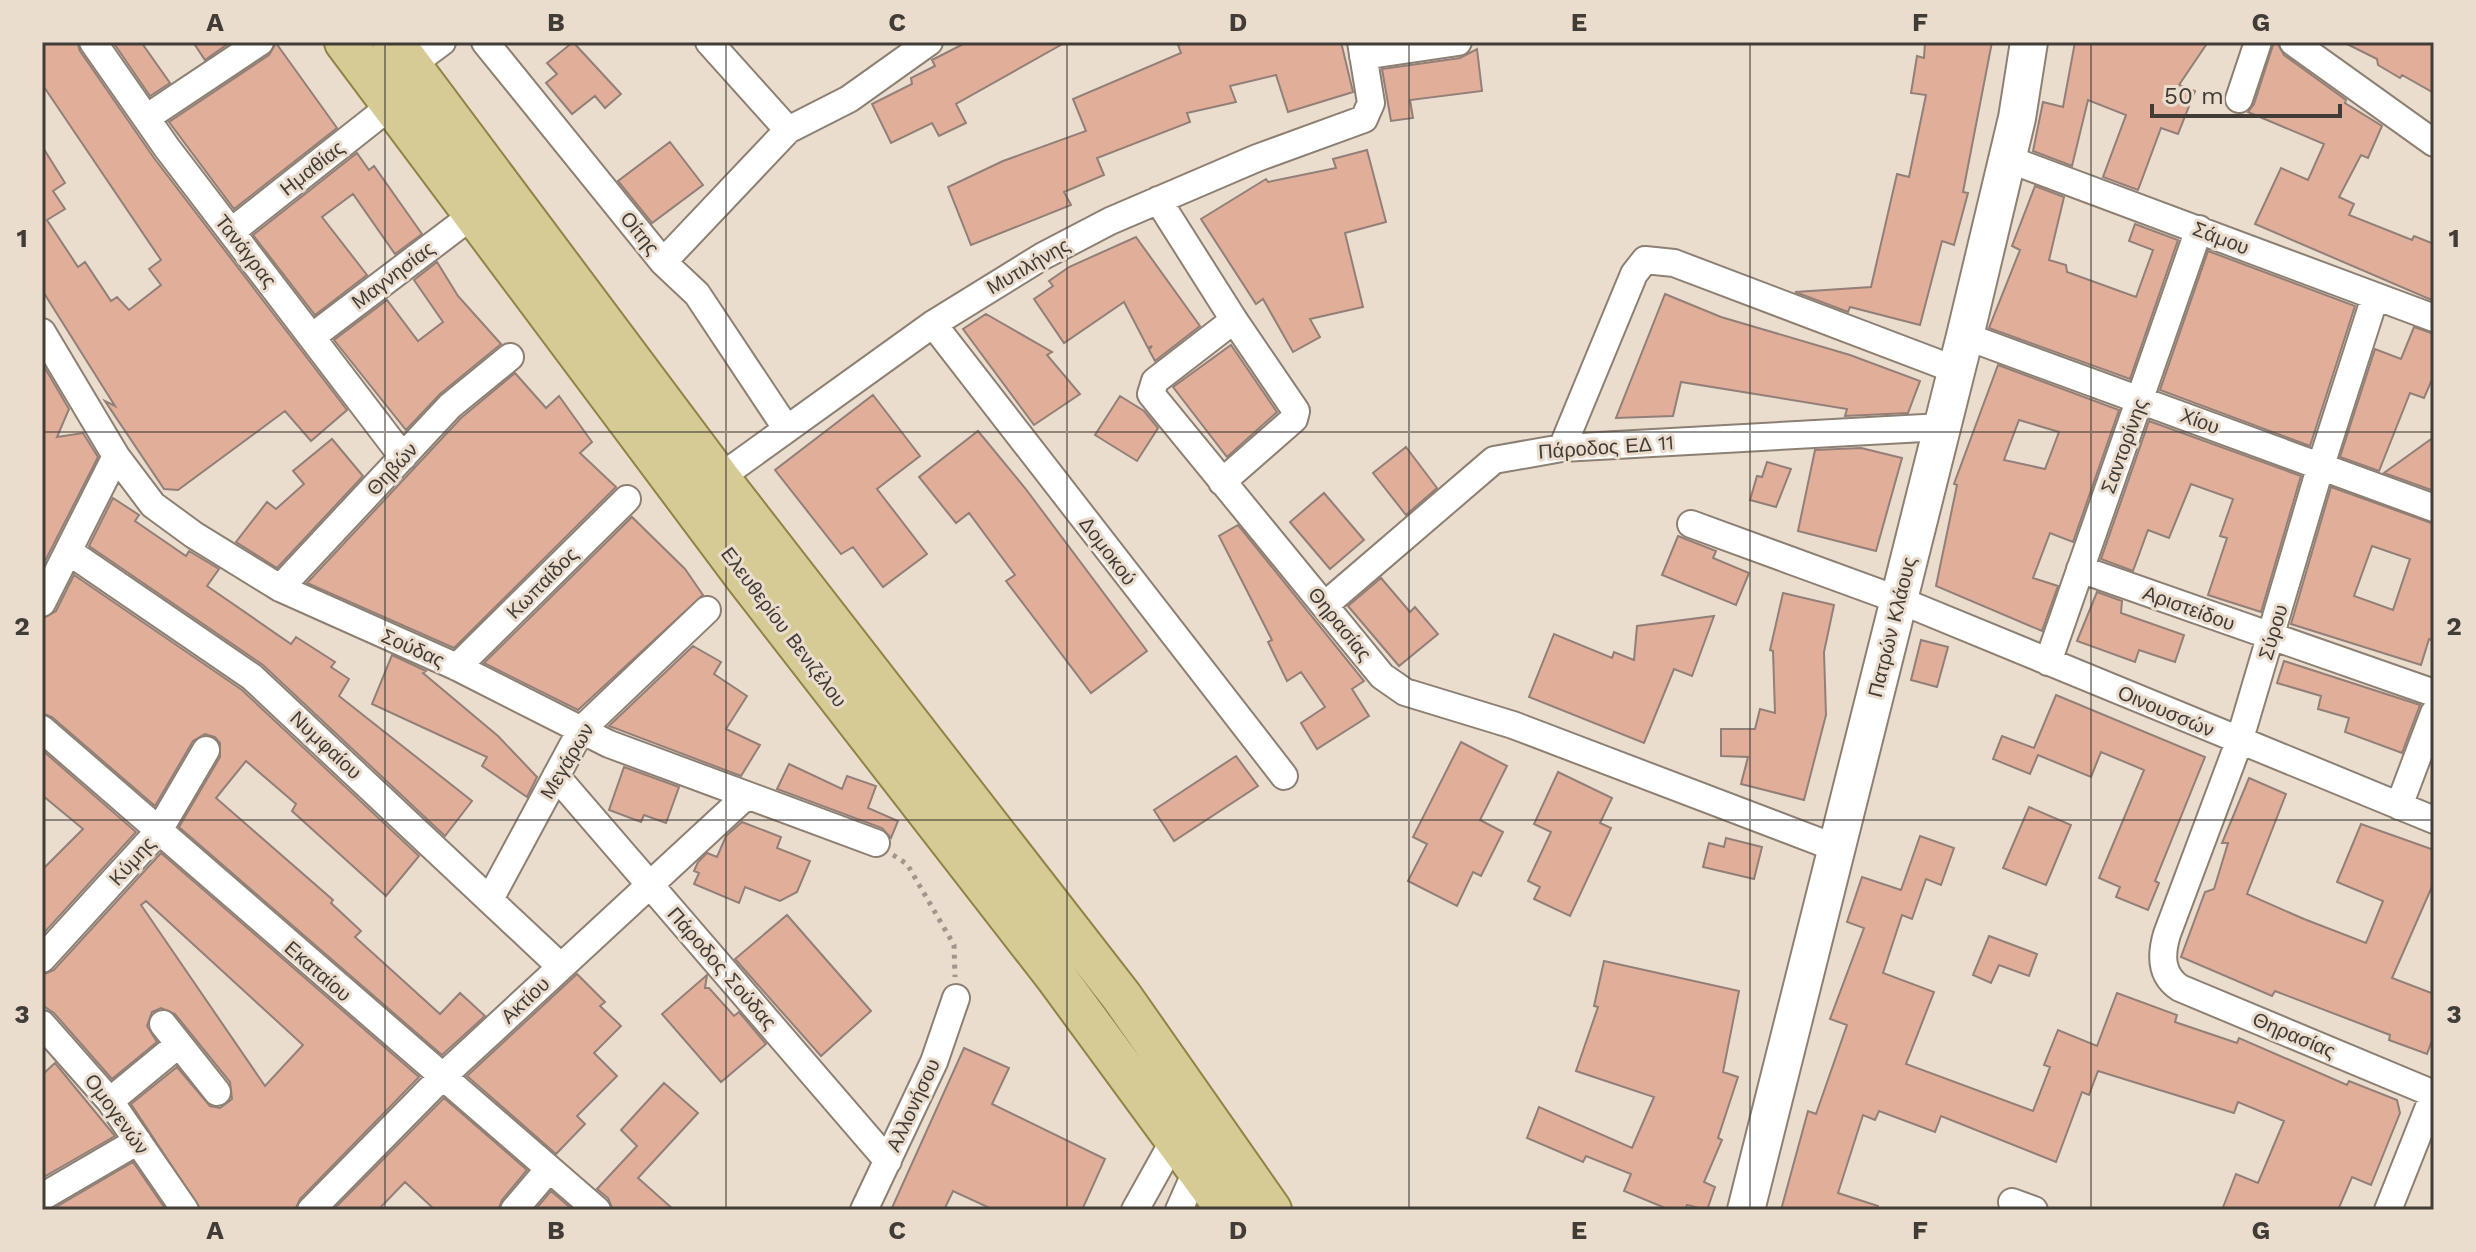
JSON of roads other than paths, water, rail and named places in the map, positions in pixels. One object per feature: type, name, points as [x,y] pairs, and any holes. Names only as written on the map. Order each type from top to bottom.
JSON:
[{"type":"main road","name":"Ελευθερίου Βενιζέλου","points":[[345,42],[746,578],[1195,1143],[1271,1210]]},
{"type":"main road","name":"Πατρών Κλάους","points":[[1746,1210],[2008,159],[2029,42]]},
{"type":"main road","name":"Ελευθερίου Βενιζέλου","points":[[415,50],[719,478],[1112,984],[1227,1210]]},
{"type":"street","name":"Τανάγρας","points":[[93,42],[146,118],[403,457]]},
{"type":"street","points":[[146,118],[260,42]]},
{"type":"street","name":"Οίτης","points":[[485,42],[663,262],[697,294],[786,428]]},
{"type":"street","points":[[709,42],[788,130]]},
{"type":"street","points":[[663,262],[788,130],[849,99],[929,42]]},
{"type":"street","points":[[1362,49],[1458,42]]},
{"type":"street","points":[[2239,99],[2258,42]]},
{"type":"street","points":[[2293,42],[2333,67],[2434,143]]},
{"type":"street","name":"Μυτιλήνης","points":[[719,478],[933,324],[1043,256],[1158,200],[1257,158],[1361,122],[1369,113],[1362,49]]},
{"type":"street","name":"Ημαθίας","points":[[232,231],[393,104]]},
{"type":"street","name":"Σάμου","points":[[2008,159],[2434,318]]},
{"type":"street","points":[[1158,200],[1296,411],[1294,419],[1222,482]]},
{"type":"street","name":"Μαγνησίας","points":[[313,336],[474,214]]},
{"type":"street","name":"Σαντορίνης","points":[[2048,662],[2199,229]]},
{"type":"street","points":[[1562,448],[1634,274],[1645,260],[1674,263],[1956,370]]},
{"type":"street","name":"Σύρου","points":[[2163,965],[2167,934],[2239,742],[2321,465],[2375,297]]},
{"type":"street","name":"Θηρασίας","points":[[1234,320],[1151,387],[1151,394],[1382,676],[1405,692],[1513,725],[1836,848]]},
{"type":"street","name":"Δομοκού","points":[[933,324],[1284,776]]},
{"type":"street","name":"Σούδας","points":[[42,332],[137,488],[166,516],[280,588],[457,667],[581,730],[746,796],[876,843]]},
{"type":"street","name":"Χίου","points":[[1965,336],[2434,508]]},
{"type":"street","name":"Θηβών","points":[[280,588],[450,406],[510,357]]},
{"type":"street","name":"Πάροδος ΕΔ 11","points":[[1325,605],[1483,466],[1508,456],[1562,448],[1942,427]]},
{"type":"street","points":[[42,603],[116,456]]},
{"type":"street","name":"Κωπαίδος","points":[[457,667],[627,499]]},
{"type":"street","name":"Οινουσσών","points":[[1691,524],[1899,600],[2434,820]]},
{"type":"street","name":"Νυμφαίου","points":[[68,551],[252,677],[561,967]]},
{"type":"street","name":"Αριστείδου","points":[[2080,569],[2434,693]]},
{"type":"street","name":"Μεγάρων","points":[[490,899],[581,730],[707,610]]},
{"type":"street","points":[[2399,806],[2434,713]]},
{"type":"street","name":"Εκαταίου","points":[[42,729],[441,1078],[597,1210]]},
{"type":"street","name":"Κύμης","points":[[42,959],[158,832],[206,750]]},
{"type":"street","name":"Πάροδος Σούδας","points":[[556,776],[888,1161]]},
{"type":"street","name":"Ακτίου","points":[[311,1210],[441,1078],[746,796]]},
{"type":"street","name":"Θηρασίας","points":[[2163,965],[2167,977],[2180,988],[2434,1094]]},
{"type":"street","name":"Αλλονήσου","points":[[864,1210],[948,1030],[956,998]]},
{"type":"street","name":"Ομογενών","points":[[42,1024],[110,1101],[185,1210]]},
{"type":"street","points":[[110,1101],[171,1034],[217,1092]]},
{"type":"street","points":[[2388,1210],[2434,1094]]},
{"type":"street","points":[[42,1197],[138,1141]]},
{"type":"street","points":[[1135,1210],[1195,1143]]},
{"type":"street","points":[[1179,1210],[1195,1143]]},
{"type":"street","points":[[514,1210],[549,1169]]}]
